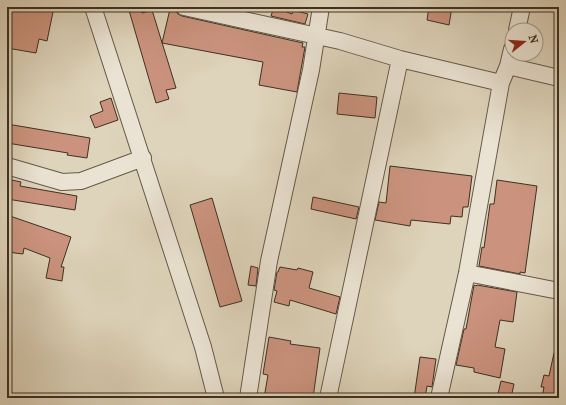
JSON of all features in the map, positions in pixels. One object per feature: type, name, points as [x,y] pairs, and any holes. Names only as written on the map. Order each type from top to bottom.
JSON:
[{"type":"street","points":[[93,7],[203,347],[216,398]]},
{"type":"street","points":[[184,7],[340,41],[400,59],[501,83]]},
{"type":"street","points":[[248,398],[269,261],[311,70],[321,7]]},
{"type":"street","points":[[518,22],[522,7]]},
{"type":"street","points":[[328,398],[400,59]]},
{"type":"street","points":[[439,398],[467,273],[501,83],[509,62]]},
{"type":"street","points":[[508,66],[559,78]]},
{"type":"street","points":[[7,166],[62,182],[81,181],[143,158]]},
{"type":"street","points":[[467,273],[559,291]]},
{"type":"building","points":[[8,7],[54,7],[47,41],[39,39],[36,53],[7,48]]},
{"type":"building","points":[[128,7],[141,7],[142,13],[152,10],[176,88],[166,90],[169,99],[156,103]]},
{"type":"building","points":[[274,7],[292,14],[293,10],[308,14],[305,24],[271,16]]},
{"type":"building","points":[[429,7],[452,7],[449,25],[427,20]]},
{"type":"building","points":[[170,9],[175,10],[182,16],[303,43],[302,47],[305,47],[297,92],[259,85],[263,62],[162,43]]},
{"type":"building","points":[[339,93],[377,97],[375,118],[337,114]]},
{"type":"building","points":[[111,98],[118,120],[95,128],[90,116],[103,111],[100,102]]},
{"type":"building","points":[[7,124],[90,138],[87,158],[67,155],[68,153],[7,143]]},
{"type":"building","points":[[390,166],[472,176],[468,207],[463,207],[462,217],[451,216],[450,224],[411,220],[410,226],[375,220],[379,202],[386,203]]},
{"type":"building","points":[[7,179],[21,182],[20,186],[77,196],[75,210],[7,199]]},
{"type":"building","points":[[497,180],[537,186],[525,273],[520,272],[520,274],[479,266],[482,247],[484,248],[490,204],[494,204]]},
{"type":"building","points":[[313,197],[359,207],[356,219],[311,209]]},
{"type":"building","points":[[212,198],[242,301],[220,307],[190,205]]},
{"type":"building","points":[[7,215],[71,237],[61,267],[64,267],[62,281],[46,278],[50,258],[24,248],[23,254],[7,252]]},
{"type":"building","points":[[251,266],[258,268],[256,286],[248,285]]},
{"type":"building","points":[[280,267],[297,270],[298,268],[313,272],[309,288],[340,297],[336,314],[290,300],[289,306],[274,302],[277,291],[274,290],[277,272]]},
{"type":"building","points":[[474,285],[517,292],[513,322],[500,320],[495,347],[505,349],[500,378],[474,372],[474,368],[456,365],[464,329],[466,329]]},
{"type":"building","points":[[269,337],[291,341],[290,344],[320,348],[313,398],[264,398],[268,375],[263,374]]},
{"type":"building","points":[[554,353],[559,353],[559,398],[542,398],[544,387],[541,387],[544,375],[549,376]]},
{"type":"building","points":[[420,357],[436,359],[432,387],[427,386],[425,398],[414,398]]},
{"type":"building","points":[[501,381],[514,384],[511,398],[497,398]]}]
